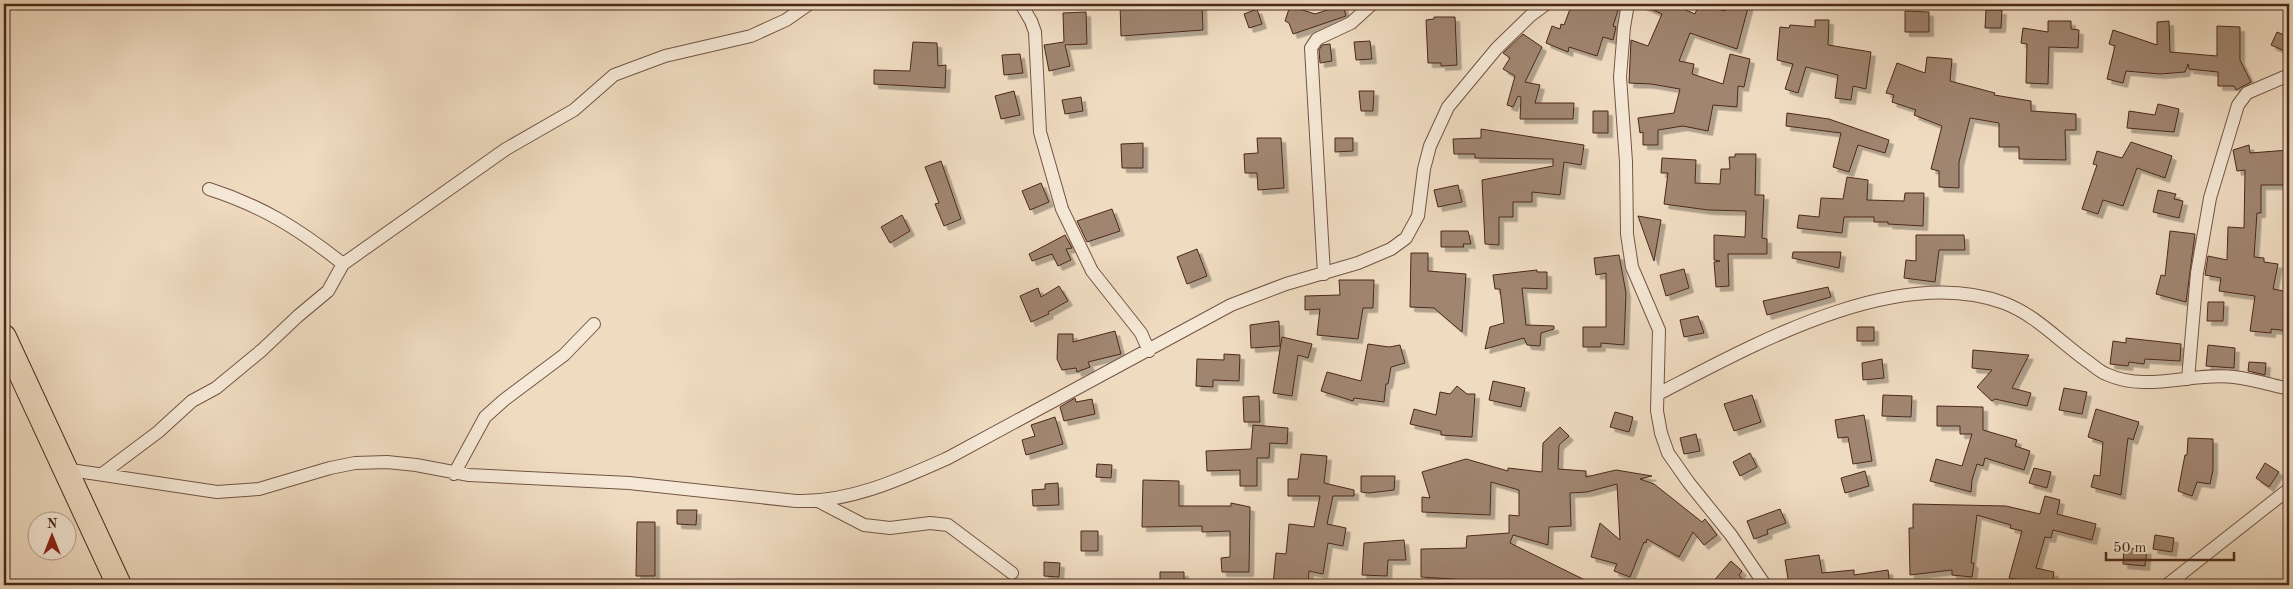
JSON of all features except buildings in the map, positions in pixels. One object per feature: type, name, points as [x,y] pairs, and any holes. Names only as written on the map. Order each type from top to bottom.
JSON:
[{"type":"highway","points":[[4,337],[119,585]]},
{"type":"street","points":[[102,474],[158,432],[192,401],[216,388],[262,350],[328,291],[342,264],[506,149],[574,110],[614,76],[665,56],[751,36],[786,20],[809,4]]},
{"type":"street","points":[[1021,4],[1035,32],[1040,132],[1062,209],[1092,271],[1109,296],[1141,333],[1149,351]]},
{"type":"street","points":[[1324,274],[1311,48],[1317,39],[1351,23],[1372,4]]},
{"type":"street","points":[[64,469],[217,492],[259,489],[330,468],[355,463],[387,462],[416,465],[454,474],[629,483],[820,502],[906,477],[1055,398],[1149,351],[1231,305],[1286,284],[1324,274],[1377,255],[1406,238],[1418,216],[1424,169],[1430,146],[1448,108],[1497,48],[1530,16],[1546,4]]},
{"type":"street","points":[[1628,4],[1620,77],[1620,100],[1626,162],[1627,234],[1632,267],[1659,330],[1658,394],[1660,426],[1668,453],[1689,483],[1731,535],[1765,585]]},
{"type":"street","points":[[2188,379],[2197,273],[2210,198],[2238,105],[2247,93],[2289,75]]},
{"type":"street","points":[[209,189],[243,200],[281,219],[313,240],[342,264]]},
{"type":"street","points":[[1658,394],[1776,335],[1821,318],[1878,300],[1926,293],[1970,294],[2004,303],[2036,320],[2066,346],[2106,374],[2136,381],[2168,382],[2234,377],[2289,388]]},
{"type":"street","points":[[454,474],[485,417],[504,400],[564,356],[594,324]]},
{"type":"street","points":[[2167,585],[2289,489]]},
{"type":"street","points":[[820,502],[864,525],[890,528],[930,523],[948,525],[1012,572]]}]
